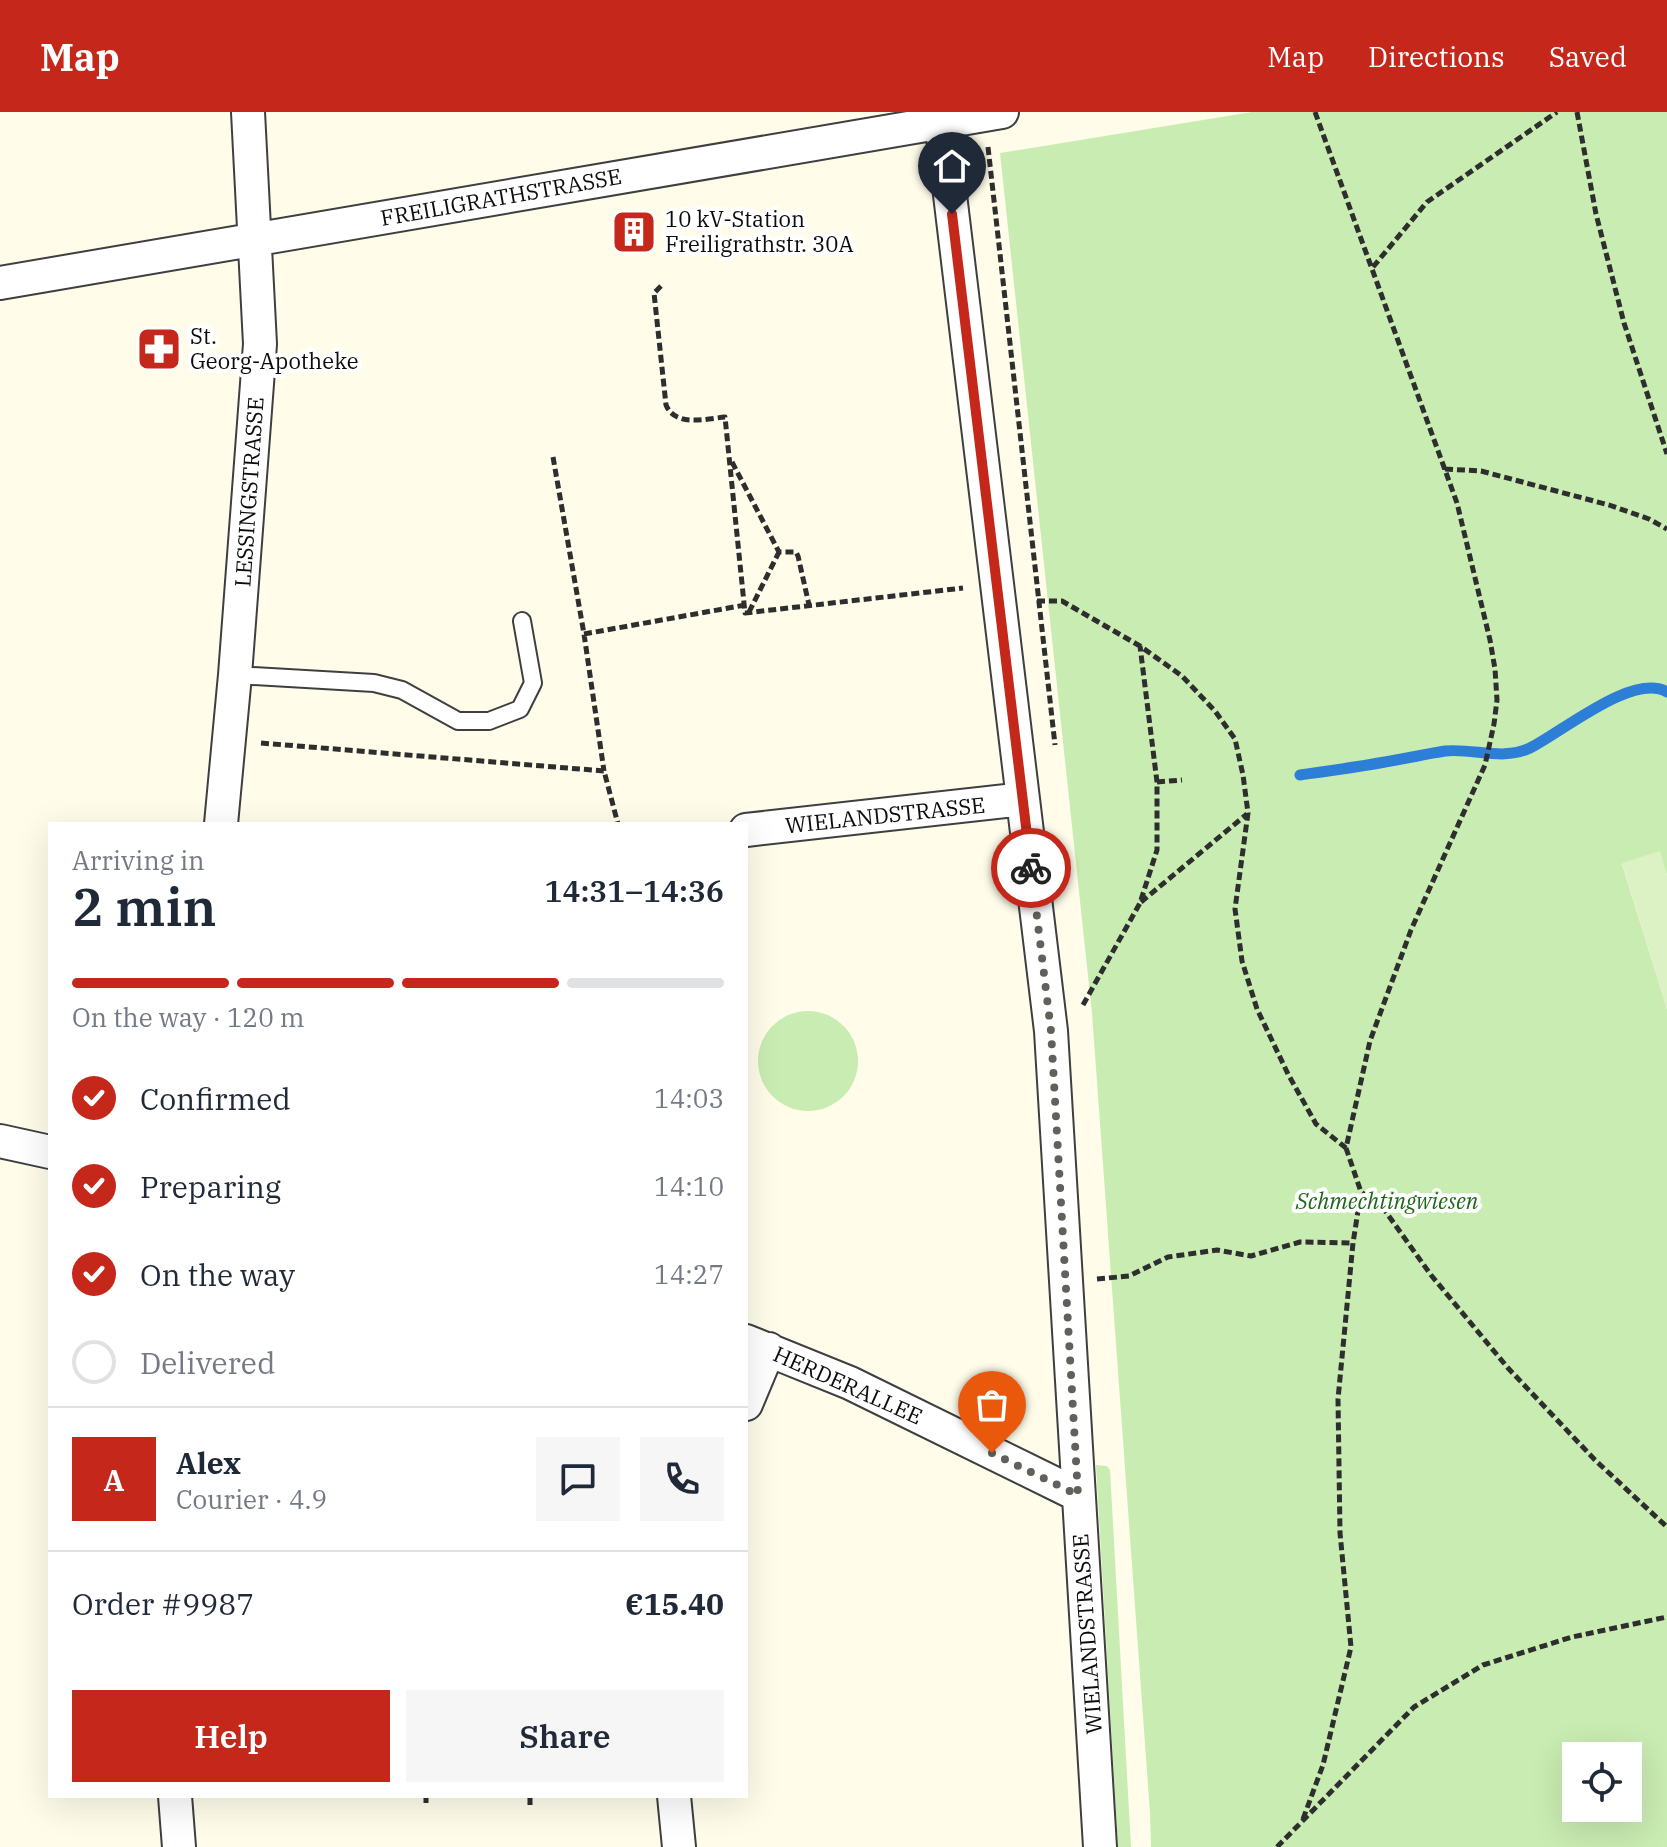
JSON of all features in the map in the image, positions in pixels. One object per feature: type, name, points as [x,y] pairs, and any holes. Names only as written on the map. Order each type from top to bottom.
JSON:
[{"type":"street","name":"LESSINGSTRASSE","points":[[221,822],[260,344],[248,112]]},
{"type":"street","name":"FREILIGRATHSTRASSE","points":[[0,283],[941,117],[1002,112]]},
{"type":"street","name":"WIELANDSTRASSE","points":[[941,117],[1051,1031],[1100,1847]]},
{"type":"street","name":"WIELANDSTRASSE","points":[[748,830],[1023,799]]},
{"type":"street","points":[[0,1141],[48,1152]]},
{"type":"street","name":"HERDERALLEE","points":[[757,1345],[850,1383],[1078,1495]]},
{"type":"street","points":[[748,1393],[757,1345]]},
{"type":"street","points":[[175,1798],[179,1847]]},
{"type":"street","points":[[674,1798],[679,1847]]},
{"type":"lane","points":[[235,675],[374,683],[402,690],[458,721],[489,721],[520,709],[533,683],[522,621]]},
{"type":"path","points":[[1303,1819],[1323,1765],[1351,1647],[1340,1533],[1338,1399],[1361,1192],[1346,1148],[1370,1041],[1411,930],[1485,765],[1497,700],[1490,640],[1461,519],[1315,112]]},
{"type":"path","points":[[1373,268],[1427,202],[1557,112]]},
{"type":"path","points":[[1577,112],[1596,214],[1617,295],[1667,454]]},
{"type":"path","points":[[661,286],[654,293],[666,405],[673,415],[680,418],[725,417],[745,613],[963,588]]},
{"type":"path","points":[[553,457],[604,771],[617,822]]},
{"type":"path","points":[[730,458],[779,552]]},
{"type":"path","points":[[1445,469],[1481,471],[1609,505],[1667,529]]},
{"type":"path","points":[[779,552],[796,552],[809,605]]},
{"type":"path","points":[[749,613],[779,552]]},
{"type":"path","points":[[1040,601],[1062,601],[1140,646],[1182,676],[1215,711],[1235,739],[1248,813],[1235,909],[1242,961],[1257,1009],[1288,1074],[1316,1124],[1346,1148]]},
{"type":"path","points":[[584,634],[745,605]]},
{"type":"path","points":[[1051,1031],[1082,1007],[1140,903],[1157,850],[1157,782],[1140,646]]},
{"type":"path","points":[[229,740],[604,771]]},
{"type":"path","points":[[1157,782],[1182,780]]},
{"type":"path","points":[[1140,903],[1248,813]]},
{"type":"path","points":[[1361,1192],[1383,1208],[1431,1275],[1508,1368],[1595,1460],[1667,1527]]},
{"type":"path","points":[[1100,1279],[1129,1276],[1168,1257],[1217,1250],[1251,1256],[1300,1242],[1353,1243]]},
{"type":"path","points":[[1277,1847],[1414,1707],[1483,1665],[1572,1637],[1667,1617]]},
{"type":"path","points":[[530,1798],[530,1805]]},
{"type":"green space","name":"Schmechtingwiesen","points":[[1252,112],[1667,112],[1667,875],[1659,852],[1622,864],[1667,1009],[1667,1847],[1151,1847],[1092,1013],[1000,153]]},
{"type":"green space","points":[[1660,851],[1667,875],[1667,1009],[1622,863]]},
{"type":"green space","points":[[808,1011],[836,1019],[850,1033],[858,1061],[850,1089],[836,1103],[808,1111],[780,1103],[766,1089],[758,1061],[766,1033],[780,1019]]},
{"type":"green space","points":[[1096,1465],[1107,1466],[1110,1470],[1131,1847],[1118,1847]]},
{"type":"waterway","points":[[1300,775],[1445,751],[1520,752],[1617,697],[1653,688],[1667,692]]},
{"type":"way so far","points":[[992,1453],[1078,1495],[1051,1031],[1031,868]]},
{"type":"place","name":"10 kV-Station Freiligrathstr. 30A","points":[[634,232]]},
{"type":"place","name":"St. Georg-Apotheke","points":[[159,349]]},
{"type":"route","points":[[952,214],[1031,868]]}]
